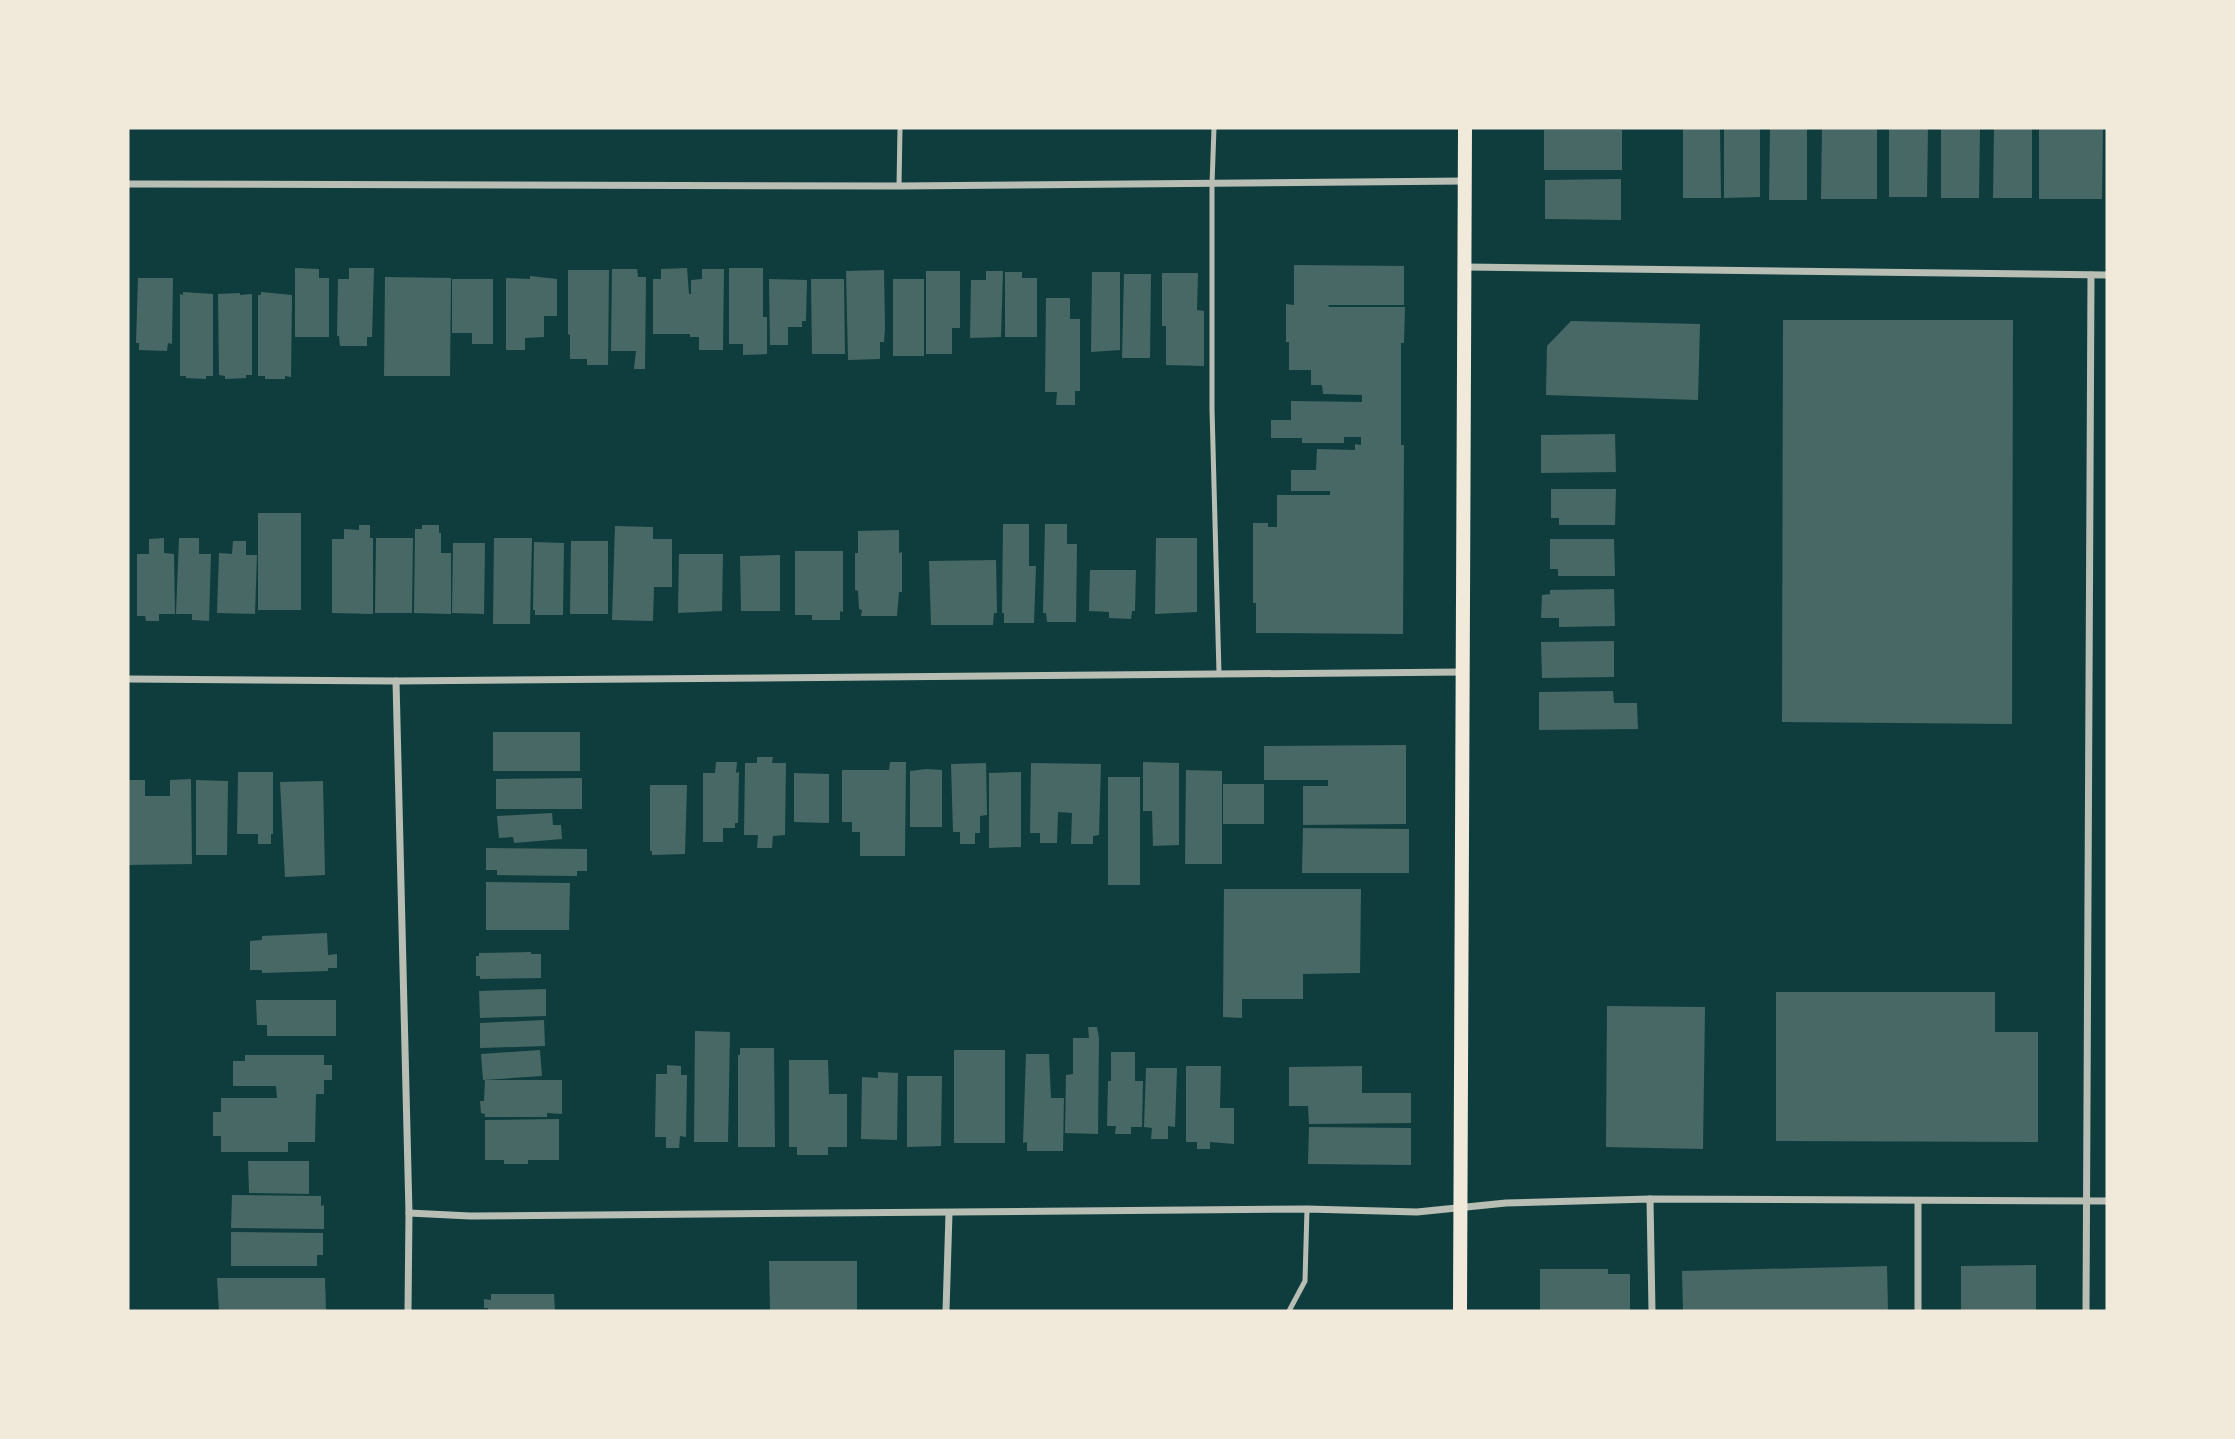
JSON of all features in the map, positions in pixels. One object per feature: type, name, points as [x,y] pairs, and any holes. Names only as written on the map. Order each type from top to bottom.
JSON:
[{"type":"main road","points":[[1460,1311],[1465,128]]},
{"type":"street","points":[[128,184],[899,186],[1465,181]]},
{"type":"street","points":[[1465,267],[2107,275]]},
{"type":"street","points":[[2086,1311],[2091,275]]},
{"type":"street","points":[[128,679],[396,681],[1464,672]]},
{"type":"street","points":[[396,681],[409,1213],[408,1311]]},
{"type":"street","points":[[409,1213],[470,1216],[1307,1209],[1418,1212],[1506,1203],[1650,1199],[2107,1201]]},
{"type":"street","points":[[1650,1199],[1652,1311]]},
{"type":"street","points":[[1918,1201],[1918,1311]]},
{"type":"street","points":[[946,1311],[949,1213]]},
{"type":"lane","points":[[899,186],[900,128]]},
{"type":"lane","points":[[1214,128],[1213,423],[1219,673]]},
{"type":"lane","points":[[1289,1311],[1305,1281],[1307,1209]]},
{"type":"building","points":[[1683,128],[1720,128],[1721,198],[1683,198]]},
{"type":"building","points":[[1724,128],[1760,128],[1760,197],[1724,198]]},
{"type":"building","points":[[1770,128],[1807,128],[1807,200],[1769,200]]},
{"type":"building","points":[[1822,128],[1877,128],[1877,199],[1821,199]]},
{"type":"building","points":[[1889,128],[1928,128],[1927,197],[1889,197]]},
{"type":"building","points":[[1941,128],[1980,128],[1979,198],[1941,198]]},
{"type":"building","points":[[1994,128],[2032,128],[2032,198],[1993,198]]},
{"type":"building","points":[[2039,128],[2103,128],[2102,199],[2039,199]]},
{"type":"building","points":[[1544,130],[1622,130],[1622,170],[1544,170]]},
{"type":"building","points":[[1621,179],[1621,220],[1545,219],[1545,180]]},
{"type":"building","points":[[1294,265],[1404,266],[1404,305],[1328,305],[1405,307],[1404,343],[1401,343],[1401,445],[1404,445],[1403,634],[1256,633],[1256,603],[1253,603],[1253,523],[1268,523],[1268,527],[1277,527],[1277,495],[1330,495],[1330,491],[1291,491],[1291,470],[1316,470],[1317,449],[1355,450],[1355,444],[1361,445],[1361,437],[1344,437],[1344,443],[1302,443],[1302,438],[1271,438],[1271,420],[1291,420],[1291,401],[1362,402],[1362,395],[1323,394],[1322,385],[1311,385],[1311,370],[1289,370],[1286,304],[1294,305]]},
{"type":"building","points":[[295,268],[319,269],[319,278],[329,278],[329,337],[295,337]]},
{"type":"building","points":[[349,268],[374,268],[372,337],[367,337],[367,346],[340,346],[337,336],[338,279],[349,279]]},
{"type":"building","points":[[687,268],[689,294],[691,280],[702,279],[702,269],[724,269],[723,350],[699,350],[699,337],[690,337],[690,334],[653,334],[653,279],[661,279],[661,269]]},
{"type":"building","points":[[729,268],[763,268],[763,317],[767,317],[767,354],[743,355],[743,344],[729,344]]},
{"type":"building","points":[[612,269],[637,269],[638,277],[646,277],[645,369],[634,369],[636,351],[611,351]]},
{"type":"building","points":[[568,270],[609,270],[608,365],[587,365],[587,359],[570,359]]},
{"type":"building","points":[[884,270],[885,328],[884,342],[880,342],[880,359],[848,360],[846,271]]},
{"type":"building","points":[[926,271],[960,271],[960,328],[952,328],[952,354],[926,354]]},
{"type":"building","points":[[986,271],[1003,271],[1001,337],[970,338],[971,280],[986,280]]},
{"type":"building","points":[[1005,272],[1022,272],[1022,278],[1037,278],[1037,337],[1005,337]]},
{"type":"building","points":[[1092,272],[1120,272],[1120,350],[1091,352]]},
{"type":"building","points":[[1162,273],[1198,273],[1197,310],[1204,311],[1204,366],[1166,365],[1166,326],[1162,326]]},
{"type":"building","points":[[1124,274],[1151,274],[1150,358],[1122,358]]},
{"type":"building","points":[[530,276],[557,279],[557,316],[544,316],[544,337],[525,338],[525,350],[506,350],[506,278],[530,279]]},
{"type":"building","points":[[385,277],[451,278],[450,376],[384,376]]},
{"type":"building","points":[[138,278],[173,278],[172,344],[168,343],[167,351],[139,350],[139,343],[136,343]]},
{"type":"building","points":[[452,279],[493,279],[493,344],[472,344],[472,333],[452,333]]},
{"type":"building","points":[[769,279],[807,280],[806,321],[802,321],[802,327],[788,327],[788,345],[770,345]]},
{"type":"building","points":[[811,279],[844,279],[845,354],[812,354]]},
{"type":"building","points":[[893,279],[924,279],[924,356],[893,356]]},
{"type":"building","points":[[183,292],[213,294],[213,376],[206,376],[206,379],[180,376],[180,294],[183,295]]},
{"type":"building","points":[[261,292],[292,295],[291,377],[285,376],[285,379],[265,379],[265,376],[258,376],[258,295],[261,295]]},
{"type":"building","points":[[218,294],[252,294],[252,375],[225,379],[225,376],[219,375]]},
{"type":"building","points":[[1046,298],[1070,298],[1070,319],[1080,319],[1080,391],[1075,391],[1075,405],[1056,405],[1057,392],[1045,392]]},
{"type":"building","points":[[1783,320],[2013,320],[2012,724],[1782,722]]},
{"type":"building","points":[[1571,321],[1700,324],[1698,400],[1546,395],[1547,346]]},
{"type":"building","points":[[1615,434],[1616,472],[1541,473],[1541,435]]},
{"type":"building","points":[[1551,489],[1616,489],[1615,525],[1559,525],[1559,518],[1551,518]]},
{"type":"building","points":[[258,513],[301,513],[301,610],[258,610]]},
{"type":"building","points":[[1003,524],[1029,524],[1029,566],[1036,566],[1034,623],[1004,623]]},
{"type":"building","points":[[1045,524],[1067,524],[1067,544],[1077,544],[1076,622],[1047,622],[1046,613],[1043,613]]},
{"type":"building","points":[[359,525],[370,525],[370,538],[373,538],[373,614],[332,613],[332,539],[344,539],[344,529],[359,530]]},
{"type":"building","points":[[422,525],[439,525],[441,553],[451,553],[451,614],[414,613],[415,529],[422,529]]},
{"type":"building","points":[[615,526],[653,527],[653,539],[672,539],[672,587],[654,587],[653,621],[612,620]]},
{"type":"building","points":[[899,530],[902,592],[899,592],[897,616],[861,616],[858,591],[855,590],[858,531]]},
{"type":"building","points":[[164,538],[164,553],[174,554],[175,614],[159,614],[159,621],[146,621],[145,616],[137,616],[137,554],[149,554],[149,539]]},
{"type":"building","points":[[179,538],[199,538],[199,554],[211,554],[209,621],[192,620],[192,614],[176,614]]},
{"type":"building","points":[[376,538],[413,538],[412,613],[375,613]]},
{"type":"building","points":[[494,538],[532,538],[530,624],[493,624]]},
{"type":"building","points":[[1156,538],[1197,538],[1197,612],[1155,614]]},
{"type":"building","points":[[1550,539],[1614,539],[1615,576],[1558,576],[1558,569],[1550,569]]},
{"type":"building","points":[[233,541],[246,541],[246,555],[257,555],[255,614],[217,613],[219,553],[232,554]]},
{"type":"building","points":[[571,541],[608,541],[608,614],[570,614]]},
{"type":"building","points":[[534,542],[564,543],[563,615],[535,615],[533,610]]},
{"type":"building","points":[[453,543],[485,543],[484,614],[452,613]]},
{"type":"building","points":[[795,551],[843,551],[843,612],[840,611],[840,620],[812,620],[812,615],[795,615]]},
{"type":"building","points":[[679,554],[723,554],[722,611],[678,613]]},
{"type":"building","points":[[780,555],[780,611],[741,611],[740,556]]},
{"type":"building","points":[[996,560],[997,613],[994,613],[993,625],[931,625],[929,561]]},
{"type":"building","points":[[1090,570],[1136,570],[1135,611],[1132,611],[1131,619],[1109,618],[1109,612],[1089,611]]},
{"type":"building","points":[[1614,589],[1615,626],[1559,627],[1559,618],[1541,618],[1542,595],[1550,594],[1550,590]]},
{"type":"building","points":[[1614,641],[1614,677],[1542,678],[1541,642]]},
{"type":"building","points":[[1613,691],[1614,703],[1637,703],[1638,729],[1539,730],[1539,692]]},
{"type":"building","points":[[493,732],[580,732],[580,771],[493,771]]},
{"type":"building","points":[[1406,745],[1406,824],[1303,825],[1303,786],[1328,786],[1328,780],[1264,780],[1264,746]]},
{"type":"building","points":[[757,757],[773,757],[772,763],[786,763],[785,835],[773,836],[772,848],[757,848],[758,835],[744,835],[745,763],[757,763]]},
{"type":"building","points":[[716,762],[737,762],[738,823],[735,823],[735,828],[723,828],[723,842],[703,842],[703,773],[715,773]]},
{"type":"building","points":[[890,762],[906,762],[905,856],[860,856],[860,832],[852,832],[852,822],[842,822],[842,770],[889,770]]},
{"type":"building","points":[[1143,762],[1179,763],[1179,845],[1153,846],[1152,811],[1143,811]]},
{"type":"building","points":[[986,763],[987,815],[980,816],[980,833],[975,833],[975,844],[960,844],[960,832],[953,832],[951,764]]},
{"type":"building","points":[[1031,763],[1101,764],[1099,835],[1093,836],[1093,844],[1071,844],[1072,813],[1058,812],[1057,843],[1040,843],[1040,833],[1030,833]]},
{"type":"building","points":[[942,770],[942,827],[910,827],[910,771]]},
{"type":"building","points":[[1186,770],[1222,771],[1222,864],[1185,864]]},
{"type":"building","points":[[238,772],[273,772],[271,844],[258,844],[258,834],[237,834]]},
{"type":"building","points":[[1021,772],[1021,847],[989,848],[989,773]]},
{"type":"building","points":[[794,773],[829,774],[829,823],[794,822]]},
{"type":"building","points":[[1108,777],[1140,777],[1140,885],[1108,885]]},
{"type":"building","points":[[582,778],[582,809],[496,809],[496,779]]},
{"type":"building","points":[[191,779],[192,864],[128,865],[128,780],[145,780],[145,796],[170,796],[170,780]]},
{"type":"building","points":[[196,780],[228,781],[227,855],[196,855]]},
{"type":"building","points":[[323,781],[325,875],[285,877],[280,782]]},
{"type":"building","points":[[1223,784],[1264,784],[1264,824],[1223,824]]},
{"type":"building","points":[[650,785],[687,785],[685,854],[652,855]]},
{"type":"building","points":[[552,813],[553,825],[561,825],[562,839],[514,843],[513,837],[499,838],[497,816]]},
{"type":"building","points":[[1303,828],[1409,829],[1409,873],[1302,873]]},
{"type":"building","points":[[486,848],[587,849],[587,871],[577,871],[577,876],[497,875],[497,870],[486,870]]},
{"type":"building","points":[[486,882],[570,883],[569,930],[486,930]]},
{"type":"building","points":[[1224,889],[1361,889],[1360,973],[1303,974],[1303,999],[1242,999],[1242,1018],[1223,1017]]},
{"type":"building","points":[[327,933],[328,955],[337,954],[337,968],[328,968],[328,971],[262,973],[262,970],[250,970],[250,941],[262,940],[262,936]]},
{"type":"building","points":[[479,953],[541,954],[541,978],[480,979],[480,976],[476,976],[476,956],[479,956]]},
{"type":"building","points":[[546,989],[546,1016],[480,1018],[479,991]]},
{"type":"building","points":[[1776,992],[1995,992],[1995,1032],[2038,1032],[2038,1142],[1776,1141]]},
{"type":"building","points":[[256,1000],[336,1000],[336,1036],[267,1036],[267,1025],[257,1025]]},
{"type":"building","points":[[1607,1006],[1705,1007],[1703,1149],[1606,1147]]},
{"type":"building","points":[[544,1020],[545,1046],[480,1048],[480,1023]]},
{"type":"building","points":[[1088,1027],[1097,1027],[1099,1038],[1098,1134],[1065,1133],[1066,1075],[1073,1074],[1073,1038],[1089,1038]]},
{"type":"building","points":[[695,1031],[730,1032],[728,1142],[694,1142]]},
{"type":"building","points":[[740,1048],[774,1048],[775,1147],[738,1147]]},
{"type":"building","points":[[540,1050],[542,1076],[483,1080],[481,1054]]},
{"type":"building","points":[[954,1050],[1005,1050],[1005,1143],[954,1143]]},
{"type":"building","points":[[1111,1052],[1135,1052],[1135,1081],[1143,1081],[1142,1127],[1131,1127],[1131,1134],[1115,1134],[1116,1126],[1107,1126]]},
{"type":"building","points":[[1026,1054],[1049,1054],[1051,1098],[1064,1098],[1063,1151],[1027,1151],[1027,1142],[1023,1143]]},
{"type":"building","points":[[245,1055],[324,1055],[324,1065],[332,1065],[332,1080],[324,1080],[324,1094],[316,1094],[315,1142],[288,1142],[288,1152],[221,1152],[221,1136],[213,1136],[213,1112],[221,1112],[221,1098],[277,1098],[276,1086],[233,1086],[233,1061],[245,1061]]},
{"type":"building","points":[[789,1060],[828,1060],[829,1094],[847,1094],[847,1147],[828,1147],[828,1155],[797,1155],[797,1147],[789,1147]]},
{"type":"building","points":[[667,1065],[681,1066],[681,1075],[687,1075],[686,1137],[680,1136],[679,1148],[666,1148],[666,1137],[655,1137],[656,1074],[667,1074]]},
{"type":"building","points":[[1186,1066],[1221,1066],[1220,1108],[1234,1108],[1234,1144],[1210,1142],[1210,1149],[1197,1149],[1197,1142],[1186,1142]]},
{"type":"building","points":[[1362,1066],[1362,1093],[1411,1093],[1411,1123],[1309,1124],[1308,1106],[1289,1106],[1289,1067]]},
{"type":"building","points":[[1146,1068],[1177,1068],[1175,1127],[1168,1126],[1168,1139],[1151,1139],[1152,1128],[1144,1127]]},
{"type":"building","points":[[878,1072],[898,1073],[897,1140],[861,1139],[862,1077],[878,1078]]},
{"type":"building","points":[[907,1076],[942,1076],[941,1146],[907,1147]]},
{"type":"building","points":[[485,1080],[562,1080],[562,1114],[547,1113],[547,1117],[485,1117],[485,1114],[481,1113],[480,1101],[484,1101]]},
{"type":"building","points":[[559,1119],[559,1160],[528,1160],[528,1164],[504,1164],[504,1160],[485,1160],[485,1120]]},
{"type":"building","points":[[1309,1127],[1411,1128],[1411,1165],[1308,1164]]},
{"type":"building","points":[[248,1161],[309,1161],[309,1194],[249,1193]]},
{"type":"building","points":[[232,1195],[321,1196],[321,1206],[324,1205],[324,1229],[231,1228]]},
{"type":"building","points":[[231,1232],[323,1233],[323,1255],[317,1255],[317,1266],[231,1266]]},
{"type":"building","points":[[769,1261],[857,1261],[857,1311],[770,1311]]},
{"type":"building","points":[[2036,1265],[2036,1311],[1961,1311],[1961,1266]]},
{"type":"building","points":[[1887,1266],[1888,1311],[1683,1311],[1682,1271]]},
{"type":"building","points":[[1540,1269],[1608,1269],[1608,1274],[1630,1274],[1630,1311],[1540,1311]]},
{"type":"building","points":[[217,1278],[325,1278],[326,1311],[219,1311]]},
{"type":"building","points":[[491,1294],[554,1294],[555,1311],[488,1311],[488,1308],[484,1308],[484,1299],[491,1300]]}]
